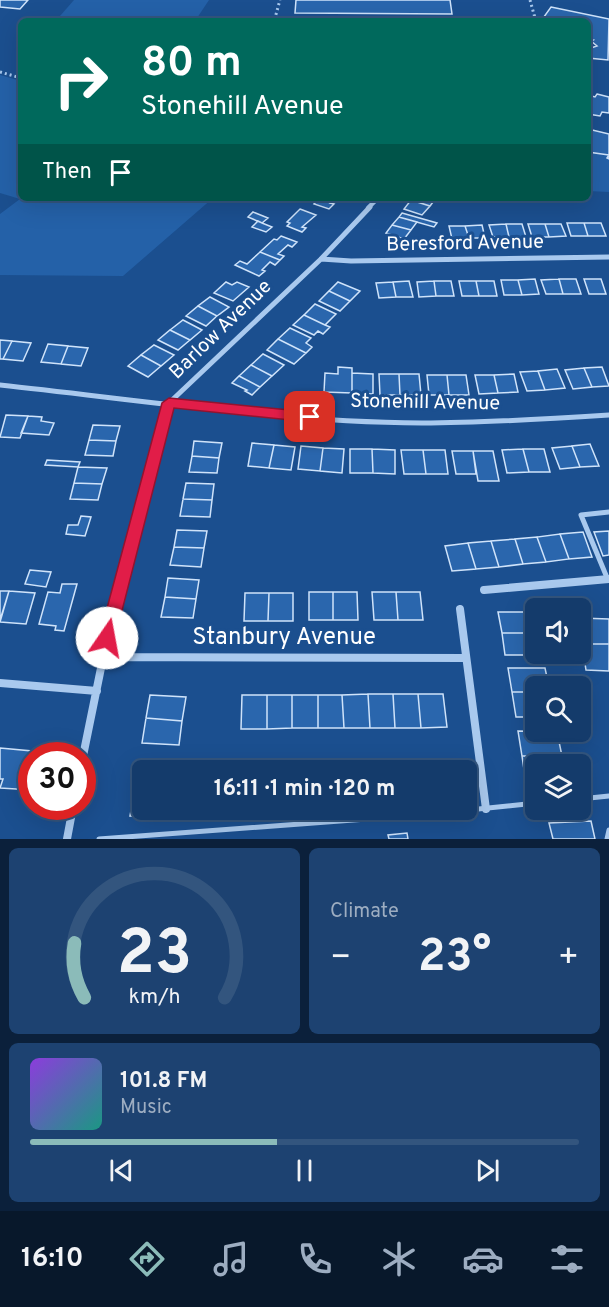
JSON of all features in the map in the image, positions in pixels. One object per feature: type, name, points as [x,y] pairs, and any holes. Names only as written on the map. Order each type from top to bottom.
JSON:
[{"type":"street","name":"Barlow Avenue","points":[[86,742],[111,619],[169,403],[321,259],[375,201]]},
{"type":"street","name":"Beresford Avenue","points":[[321,259],[351,261],[609,257]]},
{"type":"street","name":"Stonehill Avenue","points":[[0,385],[288,416],[421,423],[513,421],[609,415]]},
{"type":"street","points":[[484,590],[608,580]]},
{"type":"street","points":[[460,609],[486,809]]},
{"type":"street","name":"Stanbury Avenue","points":[[103,657],[465,658]]},
{"type":"street","points":[[0,683],[97,691]]},
{"type":"street","points":[[67,839],[71,820]]},
{"type":"lane","points":[[608,580],[581,514],[609,512]]},
{"type":"lane","points":[[591,798],[609,796]]},
{"type":"lane","points":[[99,839],[525,805]]},
{"type":"lane","points":[[607,839],[609,830]]},
{"type":"path","points":[[275,18],[280,0]]},
{"type":"path","points":[[530,0],[535,18]]},
{"type":"path","points":[[0,72],[18,77]]},
{"type":"shaded area","points":[[74,0],[209,0],[197,18],[60,16]]},
{"type":"shaded area","points":[[0,75],[18,80],[18,198],[0,193]]},
{"type":"shaded area","points":[[591,152],[609,155],[609,192],[591,191]]},
{"type":"shaded area","points":[[18,200],[210,201],[123,276],[0,275],[0,214]]},
{"type":"building","points":[[0,0],[28,0],[20,9],[0,7]]},
{"type":"building","points":[[296,0],[450,0],[452,14],[295,13]]},
{"type":"building","points":[[551,7],[609,19],[608,60],[591,58],[591,48],[597,46],[591,41],[593,40],[591,40],[591,18],[543,18]]},
{"type":"building","points":[[597,94],[609,97],[609,113],[602,112],[600,116],[591,114],[591,96],[595,97]]},
{"type":"building","points":[[591,130],[609,134],[609,155],[591,152]]},
{"type":"building","points":[[316,201],[332,201],[330,203],[334,204],[329,209],[314,204]]},
{"type":"building","points":[[410,201],[430,206],[422,215],[404,209]]},
{"type":"building","points":[[414,201],[434,201],[430,206]]},
{"type":"building","points":[[300,209],[316,215],[302,227],[306,228],[302,232],[287,226],[290,223],[287,222]]},
{"type":"building","points":[[253,212],[268,218],[262,223],[248,217]]},
{"type":"building","points":[[402,213],[437,223],[434,227],[399,217]]},
{"type":"building","points":[[399,217],[417,222],[411,230],[392,225]]},
{"type":"building","points":[[258,221],[272,227],[266,232],[252,227]]},
{"type":"building","points":[[567,223],[584,223],[588,236],[571,236]]},
{"type":"building","points":[[584,223],[601,223],[606,236],[588,236]]},
{"type":"building","points":[[506,224],[522,224],[526,237],[509,237]]},
{"type":"building","points":[[506,224],[509,237],[493,237],[489,225]]},
{"type":"building","points":[[528,224],[545,224],[549,237],[532,237]]},
{"type":"building","points":[[545,224],[561,224],[566,236],[549,237]]},
{"type":"building","points":[[392,225],[411,230],[404,239],[386,233]]},
{"type":"building","points":[[482,225],[485,238],[469,238],[465,226]]},
{"type":"building","points":[[449,226],[465,226],[469,238],[452,239]]},
{"type":"building","points":[[281,236],[297,242],[292,247],[288,245],[278,254],[284,256],[280,260],[260,252],[274,239],[277,240]]},
{"type":"building","points":[[260,252],[280,260],[275,265],[270,262],[259,276],[235,265],[240,261],[247,264]]},
{"type":"building","points":[[535,279],[539,294],[522,295],[518,280]]},
{"type":"building","points":[[559,279],[563,294],[546,294],[541,280]]},
{"type":"building","points":[[559,279],[576,279],[581,294],[563,294]]},
{"type":"building","points":[[584,279],[601,279],[606,294],[589,294]]},
{"type":"building","points":[[501,280],[518,280],[522,295],[504,295]]},
{"type":"building","points":[[409,281],[413,297],[396,297],[393,282]]},
{"type":"building","points":[[434,281],[451,281],[454,296],[436,296]]},
{"type":"building","points":[[434,281],[436,296],[419,297],[417,282]]},
{"type":"building","points":[[459,281],[476,281],[479,296],[462,296]]},
{"type":"building","points":[[476,281],[494,281],[497,296],[479,296]]},
{"type":"building","points":[[226,282],[232,285],[237,282],[249,287],[233,301],[214,293]]},
{"type":"building","points":[[338,282],[360,291],[350,301],[329,291]]},
{"type":"building","points":[[393,282],[396,297],[379,298],[376,283]]},
{"type":"building","points":[[329,291],[350,301],[340,311],[319,301]]},
{"type":"building","points":[[210,297],[229,307],[217,316],[198,306]]},
{"type":"building","points":[[315,304],[336,314],[325,325],[304,315]]},
{"type":"building","points":[[198,306],[217,316],[206,326],[186,316]]},
{"type":"building","points":[[304,315],[330,327],[323,334],[318,331],[314,335],[293,325]]},
{"type":"building","points":[[183,320],[202,330],[190,340],[170,330]]},
{"type":"building","points":[[290,328],[311,338],[306,343],[312,347],[306,353],[278,339]]},
{"type":"building","points":[[170,330],[190,340],[178,350],[158,340]]},
{"type":"building","points":[[278,339],[306,353],[294,364],[267,350]]},
{"type":"building","points":[[0,340],[12,341],[3,359],[0,359]]},
{"type":"building","points":[[12,341],[31,343],[23,361],[3,359]]},
{"type":"building","points":[[48,344],[68,346],[61,364],[41,362]]},
{"type":"building","points":[[154,345],[174,355],[161,366],[141,355]]},
{"type":"building","points":[[68,346],[88,348],[81,366],[61,364]]},
{"type":"building","points":[[263,354],[284,365],[272,376],[251,365]]},
{"type":"building","points":[[141,355],[161,366],[148,377],[128,366]]},
{"type":"building","points":[[251,365],[272,376],[260,387],[239,376]]},
{"type":"building","points":[[338,367],[352,368],[352,393],[324,392],[325,373],[338,374]]},
{"type":"building","points":[[602,367],[609,386],[592,387],[584,368]]},
{"type":"building","points":[[584,368],[592,387],[573,389],[565,370]]},
{"type":"building","points":[[557,369],[565,388],[545,390],[538,371]]},
{"type":"building","points":[[538,371],[545,390],[527,391],[520,372]]},
{"type":"building","points":[[352,373],[373,374],[373,394],[352,393]]},
{"type":"building","points":[[379,374],[399,374],[400,395],[380,395]]},
{"type":"building","points":[[399,374],[419,374],[421,395],[400,395]]},
{"type":"building","points":[[514,374],[518,392],[498,393],[494,375]]},
{"type":"building","points":[[427,375],[447,375],[449,395],[429,395]]},
{"type":"building","points":[[447,375],[466,375],[469,395],[449,395]]},
{"type":"building","points":[[475,375],[494,375],[498,393],[479,394]]},
{"type":"building","points":[[239,376],[260,387],[252,395],[232,383]]},
{"type":"building","points":[[6,415],[28,416],[20,438],[0,437]]},
{"type":"building","points":[[28,416],[42,417],[41,421],[54,423],[49,435],[21,433]]},
{"type":"building","points":[[93,425],[120,426],[116,441],[89,440]]},
{"type":"building","points":[[89,440],[116,441],[113,456],[85,455]]},
{"type":"building","points":[[194,441],[222,443],[219,458],[192,456]]},
{"type":"building","points":[[252,443],[274,445],[269,468],[248,466]]},
{"type":"building","points":[[590,444],[599,466],[580,467],[572,446]]},
{"type":"building","points":[[274,445],[295,447],[291,470],[269,468]]},
{"type":"building","points":[[301,446],[323,448],[320,471],[298,469]]},
{"type":"building","points":[[572,446],[580,467],[560,469],[552,448]]},
{"type":"building","points":[[323,448],[344,449],[342,473],[320,471]]},
{"type":"building","points":[[350,449],[372,449],[373,473],[350,473]]},
{"type":"building","points":[[372,449],[395,450],[395,474],[373,473]]},
{"type":"building","points":[[523,449],[529,472],[507,473],[502,450]]},
{"type":"building","points":[[523,449],[544,449],[550,472],[529,472]]},
{"type":"building","points":[[401,450],[423,450],[426,474],[404,474]]},
{"type":"building","points":[[423,450],[445,450],[448,474],[426,474]]},
{"type":"building","points":[[452,451],[473,451],[476,474],[456,474]]},
{"type":"building","points":[[473,451],[493,451],[499,481],[478,481]]},
{"type":"building","points":[[192,456],[219,458],[217,473],[189,472]]},
{"type":"building","points":[[47,460],[80,462],[78,467],[45,465]]},
{"type":"building","points":[[78,467],[107,468],[102,484],[74,483]]},
{"type":"building","points":[[74,483],[102,484],[98,500],[70,499]]},
{"type":"building","points":[[186,483],[214,484],[212,500],[183,499]]},
{"type":"building","points":[[183,499],[212,500],[210,517],[180,516]]},
{"type":"building","points":[[81,516],[91,517],[85,536],[66,534],[68,525],[78,525]]},
{"type":"building","points":[[177,530],[207,531],[204,548],[174,547]]},
{"type":"building","points":[[609,531],[609,555],[603,556],[594,532]]},
{"type":"building","points":[[583,532],[592,557],[569,559],[560,534]]},
{"type":"building","points":[[560,534],[569,559],[546,562],[537,537]]},
{"type":"building","points":[[537,537],[546,562],[523,564],[515,539]]},
{"type":"building","points":[[515,539],[523,564],[499,567],[491,541]]},
{"type":"building","points":[[491,541],[499,567],[476,569],[468,543]]},
{"type":"building","points":[[468,543],[476,569],[452,571],[445,546]]},
{"type":"building","points":[[174,547],[204,548],[201,567],[170,565]]},
{"type":"building","points":[[30,570],[51,572],[46,587],[25,584]]},
{"type":"building","points":[[168,578],[199,580],[196,599],[165,597]]},
{"type":"building","points":[[62,584],[77,584],[64,631],[55,630],[56,626],[39,624],[48,592],[60,593]]},
{"type":"building","points":[[0,591],[9,591],[0,620]]},
{"type":"building","points":[[9,591],[35,593],[26,624],[0,622]]},
{"type":"building","points":[[309,592],[333,592],[333,620],[309,620]]},
{"type":"building","points":[[333,592],[357,592],[358,620],[333,620]]},
{"type":"building","points":[[372,592],[396,592],[398,620],[374,620]]},
{"type":"building","points":[[396,592],[420,592],[423,620],[398,620]]},
{"type":"building","points":[[245,593],[269,593],[268,621],[244,621]]},
{"type":"building","points":[[269,593],[293,593],[293,621],[268,621]]},
{"type":"building","points":[[165,597],[196,599],[193,618],[161,617]]},
{"type":"building","points":[[498,612],[525,612],[525,633],[502,633]]},
{"type":"building","points":[[591,618],[609,619],[609,644],[591,644]]},
{"type":"building","points":[[502,633],[525,633],[525,655],[505,655]]},
{"type":"building","points":[[591,644],[609,644],[609,671],[586,670],[585,664],[591,664]]},
{"type":"building","points":[[508,668],[545,668],[547,676],[525,676],[525,692],[512,692]]},
{"type":"building","points":[[512,692],[525,692],[525,717],[516,717]]},
{"type":"building","points":[[368,694],[370,728],[344,728],[342,695]]},
{"type":"building","points":[[368,694],[393,694],[395,728],[370,728]]},
{"type":"building","points":[[393,694],[418,694],[421,728],[395,728]]},
{"type":"building","points":[[418,694],[443,694],[447,727],[421,728]]},
{"type":"building","points":[[150,695],[186,697],[182,721],[146,718]]},
{"type":"building","points":[[242,695],[267,695],[267,729],[241,729]]},
{"type":"building","points":[[267,695],[292,695],[292,728],[267,729]]},
{"type":"building","points":[[292,695],[318,695],[318,728],[292,728]]},
{"type":"building","points":[[318,695],[342,695],[344,728],[318,728]]},
{"type":"building","points":[[146,718],[182,721],[179,745],[142,743]]},
{"type":"building","points":[[518,731],[525,731],[525,742],[559,742],[562,754],[525,754],[522,756]]},
{"type":"building","points":[[0,748],[18,750],[18,789],[0,788],[3,779],[0,779]]},
{"type":"building","points":[[522,756],[525,756],[525,776]]},
{"type":"building","points":[[591,821],[595,839],[553,839],[549,823]]},
{"type":"building","points":[[407,833],[408,839],[389,839],[388,835]]},
{"type":"route","points":[[107,638],[169,403],[310,417]]}]
